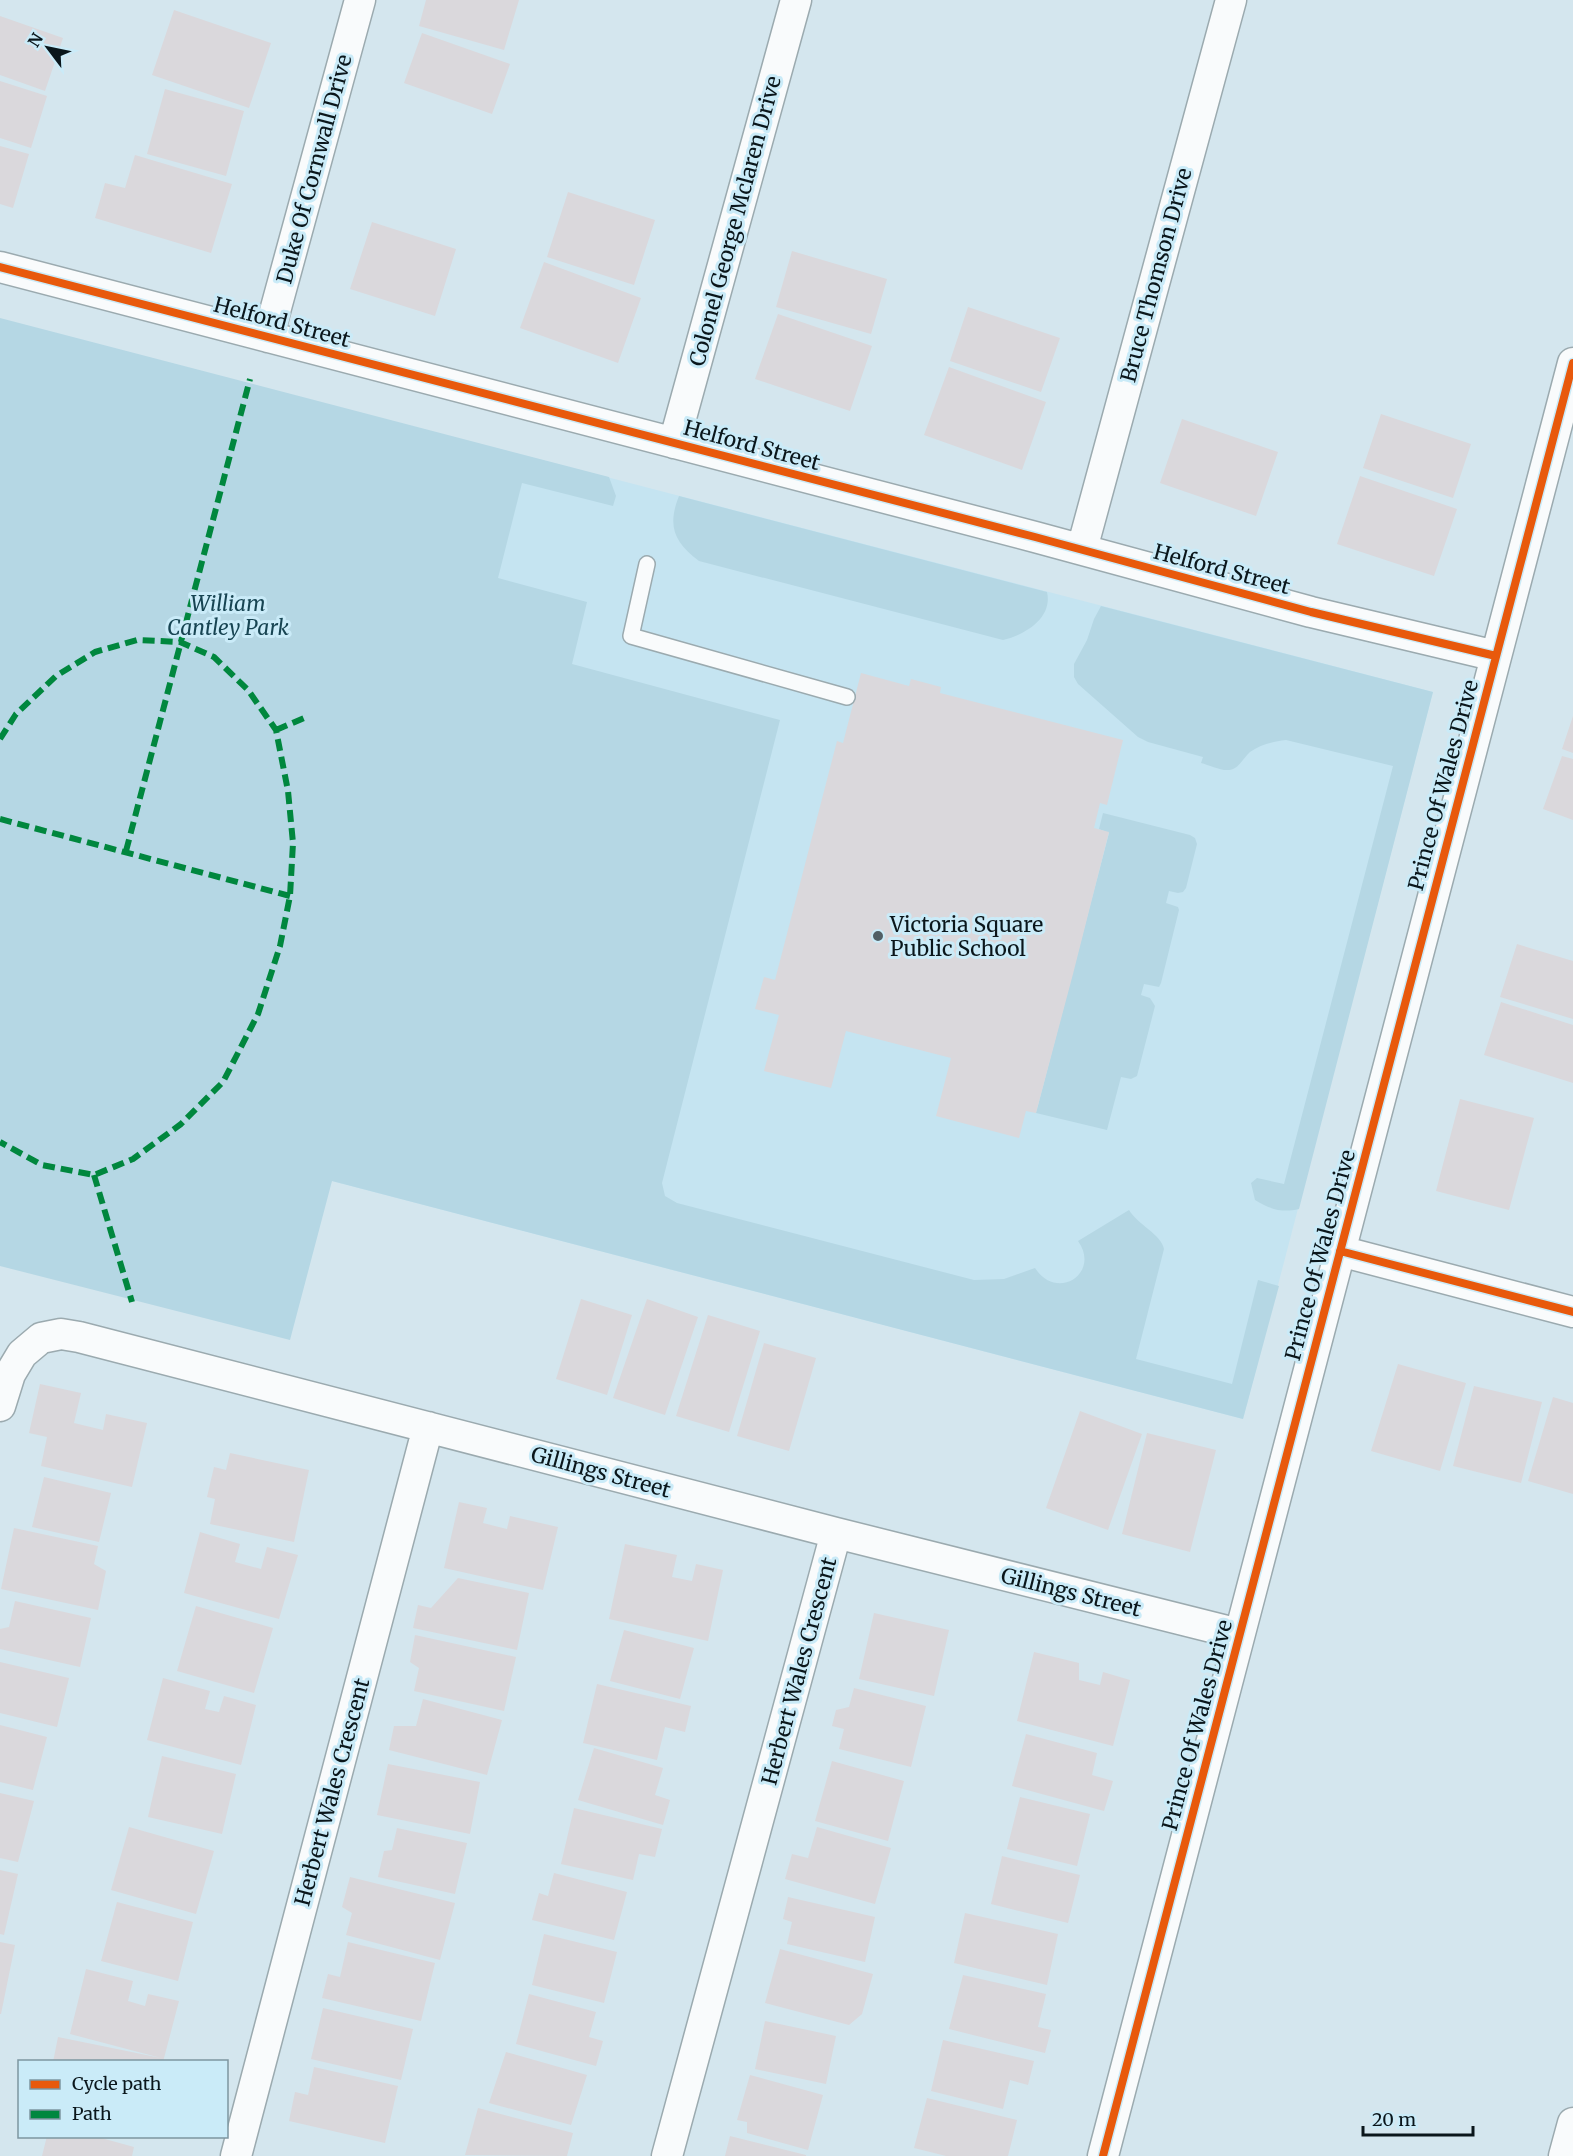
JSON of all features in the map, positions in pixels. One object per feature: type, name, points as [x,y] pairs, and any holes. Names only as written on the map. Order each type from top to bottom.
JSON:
[{"type":"street","name":"Duke Of Cornwall Drive","points":[[268,337],[360,0]]},
{"type":"street","name":"Colonel George Mclaren Drive","points":[[674,443],[796,0]]},
{"type":"street","name":"Bruce Thomson Drive","points":[[1082,549],[1231,0]]},
{"type":"street","name":"Helford Street","points":[[0,267],[1082,549],[1311,612],[1496,656]]},
{"type":"street","name":"Prince Of Wales Drive","points":[[1103,2156],[1573,363]]},
{"type":"street","points":[[1340,1251],[1573,1312]]},
{"type":"street","name":"Gillings Street","points":[[0,1406],[10,1374],[22,1354],[41,1338],[61,1334],[79,1336],[836,1533],[1239,1634]]},
{"type":"street","name":"Herbert Wales Crescent","points":[[236,2156],[428,1427]]},
{"type":"street","name":"Herbert Wales Crescent","points":[[667,2156],[836,1533]]},
{"type":"street","points":[[1564,2156],[1573,2123]]},
{"type":"lane","points":[[647,564],[631,636],[847,697]]},
{"type":"shaded area","name":"Victoria Square Public School","points":[[499,449],[1433,692],[1243,1419],[332,1181]]},
{"type":"green space","name":"William Cantley Park","points":[[0,318],[609,477],[616,496],[613,506],[522,483],[498,578],[587,602],[572,664],[780,720],[662,1183],[665,1196],[677,1203],[974,1280],[1004,1279],[1035,1268],[1044,1278],[1054,1283],[1064,1283],[1080,1273],[1084,1264],[1084,1253],[1078,1241],[1129,1210],[1159,1239],[1164,1249],[1136,1359],[1232,1384],[1258,1280],[1279,1286],[1243,1419],[332,1181],[290,1340],[0,1266]]},
{"type":"green space","points":[[679,496],[1047,592],[1046,610],[1036,624],[1020,634],[1003,640],[699,561],[684,547],[675,533],[673,525]]},
{"type":"green space","points":[[1101,606],[1433,692],[1299,1209],[1281,1210],[1260,1203],[1255,1200],[1251,1183],[1257,1178],[1284,1184],[1393,766],[1286,740],[1258,747],[1235,768],[1226,770],[1201,763],[1203,757],[1148,742],[1138,737],[1078,684],[1074,677],[1074,664]]},
{"type":"green space","points":[[1103,813],[1190,835],[1195,838],[1197,844],[1186,888],[1183,892],[1178,893],[1169,891],[1166,903],[1178,907],[1179,910],[1161,983],[1159,987],[1144,984],[1141,995],[1150,998],[1155,1006],[1137,1076],[1131,1079],[1121,1077],[1107,1130],[1036,1113],[1109,833],[1099,829]]},
{"type":"building","points":[[426,0],[519,0],[504,50],[419,26]]},
{"type":"building","points":[[174,10],[271,43],[249,108],[152,75]]},
{"type":"building","points":[[0,16],[63,38],[45,91],[0,75]]},
{"type":"building","points":[[422,33],[510,64],[492,114],[404,83]]},
{"type":"building","points":[[0,81],[47,96],[31,148],[0,138]]},
{"type":"building","points":[[165,89],[244,111],[226,176],[147,154]]},
{"type":"building","points":[[0,146],[29,154],[13,208],[0,204]]},
{"type":"building","points":[[135,155],[232,184],[211,253],[95,218],[105,183],[125,188]]},
{"type":"building","points":[[568,192],[655,220],[634,285],[547,257]]},
{"type":"building","points":[[372,222],[456,249],[435,316],[350,289]]},
{"type":"building","points":[[792,251],[887,279],[871,334],[776,307]]},
{"type":"building","points":[[544,262],[641,298],[618,363],[520,328]]},
{"type":"building","points":[[968,307],[1060,338],[1041,392],[950,361]]},
{"type":"building","points":[[778,314],[872,346],[850,411],[755,379]]},
{"type":"building","points":[[949,367],[1046,402],[1022,470],[924,435]]},
{"type":"building","points":[[1381,414],[1471,444],[1453,498],[1363,468]]},
{"type":"building","points":[[1182,419],[1278,452],[1256,516],[1160,483]]},
{"type":"building","points":[[1360,476],[1457,509],[1434,576],[1337,544]]},
{"type":"building","points":[[861,673],[909,686],[911,679],[941,687],[940,693],[1123,740],[1107,805],[1100,803],[1094,828],[1109,832],[1073,974],[1036,1113],[1026,1111],[1019,1138],[936,1116],[951,1058],[846,1031],[831,1088],[764,1071],[779,1015],[755,1009],[764,977],[775,980],[837,741],[843,743]]},
{"type":"building","points":[[1573,716],[1573,753],[1562,749]]},
{"type":"building","points":[[1562,756],[1573,759],[1573,820],[1543,809]]},
{"type":"building","points":[[1517,944],[1573,961],[1573,1019],[1500,997]]},
{"type":"building","points":[[1501,1002],[1573,1025],[1573,1083],[1484,1055]]},
{"type":"building","points":[[1460,1099],[1534,1118],[1509,1210],[1436,1191]]},
{"type":"building","points":[[581,1299],[632,1315],[607,1395],[556,1379]]},
{"type":"building","points":[[647,1299],[698,1317],[665,1415],[613,1398]]},
{"type":"building","points":[[708,1315],[760,1331],[729,1432],[676,1416]]},
{"type":"building","points":[[764,1343],[816,1358],[789,1451],[737,1436]]},
{"type":"building","points":[[1398,1364],[1466,1383],[1440,1471],[1371,1451]]},
{"type":"building","points":[[40,1384],[81,1393],[74,1423],[103,1430],[106,1414],[147,1423],[132,1487],[41,1466],[47,1437],[29,1433]]},
{"type":"building","points":[[1474,1386],[1542,1402],[1521,1483],[1453,1466]]},
{"type":"building","points":[[1553,1397],[1573,1403],[1573,1494],[1528,1481]]},
{"type":"building","points":[[1080,1411],[1142,1434],[1108,1530],[1046,1508]]},
{"type":"building","points":[[1147,1433],[1216,1450],[1190,1552],[1122,1534]]},
{"type":"building","points":[[230,1453],[309,1470],[294,1542],[210,1524],[215,1499],[207,1497],[214,1467],[226,1470]]},
{"type":"building","points":[[44,1477],[111,1493],[99,1542],[32,1527]]},
{"type":"building","points":[[459,1502],[487,1508],[483,1523],[507,1529],[510,1516],[558,1527],[543,1590],[444,1568]]},
{"type":"building","points":[[14,1528],[98,1546],[94,1564],[106,1571],[98,1610],[1,1589]]},
{"type":"building","points":[[200,1532],[240,1544],[235,1562],[261,1569],[267,1547],[298,1555],[279,1619],[184,1593]]},
{"type":"building","points":[[625,1544],[677,1555],[672,1577],[692,1581],[696,1564],[723,1570],[708,1641],[609,1619]]},
{"type":"building","points":[[458,1578],[529,1593],[517,1650],[413,1628],[418,1605],[431,1608]]},
{"type":"building","points":[[15,1601],[91,1618],[80,1667],[0,1649],[0,1629],[9,1627]]},
{"type":"building","points":[[196,1606],[273,1628],[254,1693],[177,1671]]},
{"type":"building","points":[[874,1613],[949,1630],[934,1696],[859,1679]]},
{"type":"building","points":[[624,1630],[694,1648],[680,1699],[610,1681]]},
{"type":"building","points":[[415,1635],[516,1657],[504,1711],[414,1691],[419,1668],[410,1662]]},
{"type":"building","points":[[1034,1652],[1079,1663],[1079,1680],[1100,1685],[1103,1672],[1130,1680],[1113,1746],[1017,1721]]},
{"type":"building","points":[[0,1662],[69,1678],[57,1727],[0,1713]]},
{"type":"building","points":[[163,1678],[210,1691],[205,1709],[219,1712],[224,1696],[256,1705],[241,1765],[147,1740]]},
{"type":"building","points":[[597,1684],[691,1706],[685,1732],[665,1727],[657,1760],[583,1743]]},
{"type":"building","points":[[854,1688],[926,1706],[911,1767],[839,1749],[844,1729],[832,1726],[836,1710],[849,1707]]},
{"type":"building","points":[[423,1699],[502,1720],[487,1775],[389,1750],[394,1726],[416,1726]]},
{"type":"building","points":[[0,1725],[47,1737],[33,1790],[0,1782]]},
{"type":"building","points":[[1026,1734],[1097,1753],[1092,1775],[1113,1781],[1104,1811],[1012,1786]]},
{"type":"building","points":[[594,1748],[663,1768],[655,1795],[670,1800],[663,1825],[578,1800]]},
{"type":"building","points":[[162,1756],[236,1774],[222,1834],[148,1817]]},
{"type":"building","points":[[832,1761],[904,1781],[888,1841],[815,1821]]},
{"type":"building","points":[[388,1764],[480,1782],[470,1834],[377,1815]]},
{"type":"building","points":[[0,1793],[34,1801],[18,1862],[0,1858]]},
{"type":"building","points":[[1020,1797],[1090,1814],[1077,1866],[1007,1849]]},
{"type":"building","points":[[574,1808],[662,1829],[655,1857],[639,1854],[633,1880],[561,1864]]},
{"type":"building","points":[[129,1827],[214,1851],[196,1914],[111,1890]]},
{"type":"building","points":[[817,1827],[891,1848],[875,1904],[785,1879],[792,1854],[808,1858]]},
{"type":"building","points":[[397,1828],[467,1843],[455,1894],[378,1877],[384,1851],[392,1850]]},
{"type":"building","points":[[1002,1856],[1080,1875],[1068,1923],[991,1904]]},
{"type":"building","points":[[0,1870],[18,1874],[4,1935],[0,1934]]},
{"type":"building","points":[[554,1873],[627,1892],[614,1940],[532,1920],[539,1893],[548,1896]]},
{"type":"building","points":[[350,1877],[455,1903],[440,1960],[346,1935],[352,1913],[342,1907]]},
{"type":"building","points":[[788,1897],[875,1917],[865,1962],[787,1944],[792,1922],[783,1919]]},
{"type":"building","points":[[117,1902],[193,1922],[178,1981],[101,1961]]},
{"type":"building","points":[[965,1913],[1058,1934],[1047,1985],[954,1963]]},
{"type":"building","points":[[544,1934],[617,1952],[604,2003],[532,1985]]},
{"type":"building","points":[[0,1942],[15,1945],[1,2014],[0,2014]]},
{"type":"building","points":[[348,1942],[435,1963],[421,2021],[322,1998],[328,1974],[340,1977]]},
{"type":"building","points":[[780,1949],[873,1974],[862,2014],[849,2025],[765,2003]]},
{"type":"building","points":[[86,1969],[133,1981],[128,2001],[145,2006],[148,1994],[179,2001],[164,2060],[53,2060],[58,2037],[161,2058],[70,2034]]},
{"type":"building","points":[[963,1975],[1046,1994],[1038,2027],[1051,2030],[1045,2053],[949,2029]]},
{"type":"building","points":[[529,1994],[596,2012],[589,2037],[603,2041],[596,2066],[516,2044]]},
{"type":"building","points":[[323,2008],[413,2029],[401,2080],[311,2059]]},
{"type":"building","points":[[765,2021],[836,2036],[826,2084],[755,2069]]},
{"type":"building","points":[[943,2040],[1034,2061],[1028,2085],[1010,2080],[1003,2109],[931,2091]]},
{"type":"building","points":[[506,2052],[587,2075],[571,2125],[489,2103]]},
{"type":"building","points":[[314,2067],[398,2086],[385,2143],[289,2121],[295,2092],[308,2095]]},
{"type":"building","points":[[750,2075],[823,2095],[808,2150],[747,2133],[747,2122],[737,2120]]},
{"type":"building","points":[[927,2098],[1017,2120],[1008,2156],[946,2156],[914,2148]]},
{"type":"building","points":[[478,2108],[573,2133],[567,2156],[465,2155]]},
{"type":"building","points":[[730,2136],[806,2155],[806,2156],[725,2156]]},
{"type":"building","points":[[46,2138],[101,2138],[134,2147],[132,2156],[42,2156]]},
{"type":"marked path","points":[[126,851],[250,379]]},
{"type":"marked path","points":[[0,739],[16,714],[56,676],[95,652],[137,640],[180,642],[214,657],[248,690],[276,730],[288,791],[293,843],[290,896],[280,946],[258,1014],[223,1082],[181,1124],[133,1159],[94,1175],[42,1165],[0,1142]]},
{"type":"marked path","points":[[276,730],[304,718]]},
{"type":"marked path","points":[[0,819],[290,896]]},
{"type":"marked path","points":[[94,1175],[132,1302]]},
{"type":"cycle path","points":[[0,267],[1035,537],[1311,612],[1496,656]]},
{"type":"cycle path","points":[[1103,2156],[1573,363]]},
{"type":"cycle path","points":[[1340,1251],[1573,1312]]},
{"type":"place","name":"Victoria Square Public School","points":[[878,936]]}]
